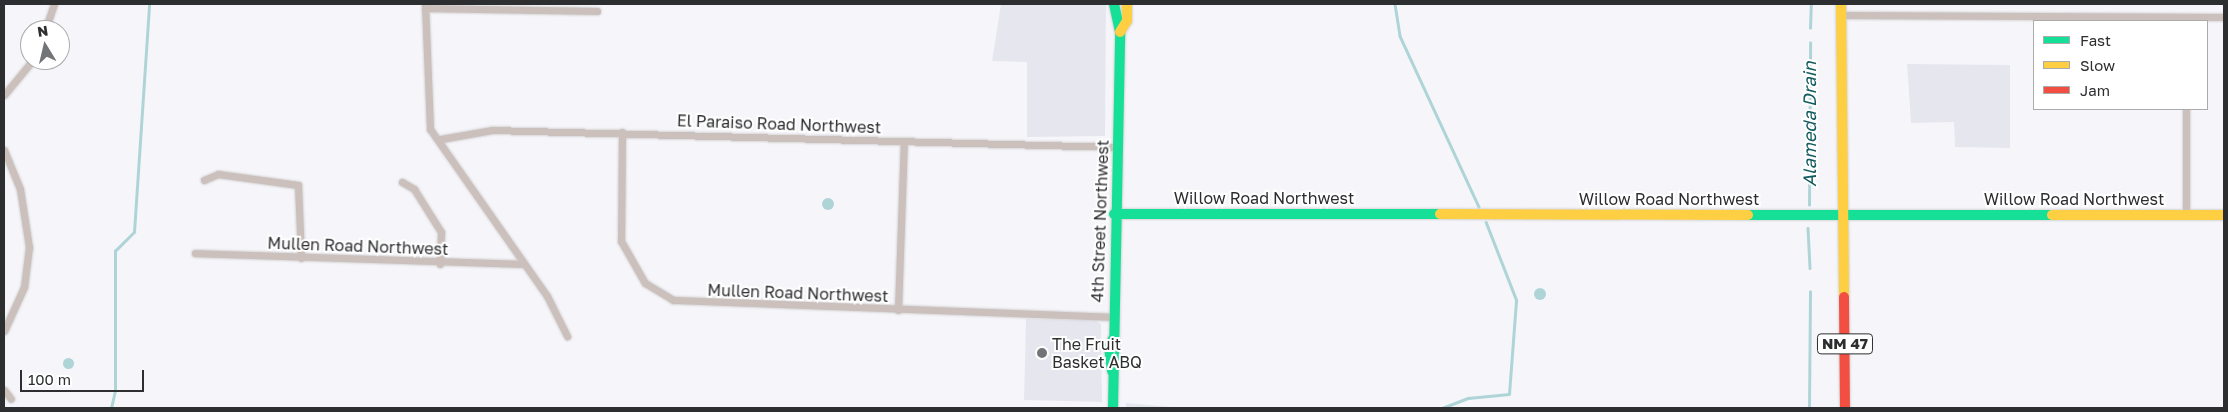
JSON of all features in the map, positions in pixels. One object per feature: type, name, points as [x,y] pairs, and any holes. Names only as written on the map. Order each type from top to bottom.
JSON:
[{"type":"street","points":[[48,20],[54,4]]},
{"type":"street","name":"4th Street Northwest","points":[[1113,408],[1114,214],[1118,147],[1120,32],[1114,4]]},
{"type":"street","name":"4th Street Northwest","points":[[1120,32],[1127,21],[1127,4]]},
{"type":"street","name":"NM 47","points":[[1841,4],[1846,214],[1844,408]]},
{"type":"street","points":[[567,336],[547,296],[521,264],[450,160],[441,139],[430,129],[425,6],[597,11]]},
{"type":"street","points":[[1841,15],[2224,17]]},
{"type":"street","points":[[4,95],[25,70]]},
{"type":"street","points":[[2186,110],[2186,214]]},
{"type":"street","name":"El Paraiso Road Northwest","points":[[441,139],[492,130],[622,132],[1118,147]]},
{"type":"street","name":"Mullen Road Northwest","points":[[622,132],[618,228],[633,269],[658,292],[693,303],[1113,317]]},
{"type":"street","points":[[898,310],[904,141]]},
{"type":"street","points":[[4,150],[23,201],[29,247],[21,297],[4,331]]},
{"type":"street","points":[[204,180],[218,174],[292,180],[298,185],[301,258]]},
{"type":"street","points":[[402,182],[414,189],[441,232],[440,264]]},
{"type":"street","name":"Willow Road Northwest","points":[[1114,214],[2224,214]]},
{"type":"street","name":"Mullen Road Northwest","points":[[195,254],[440,264],[521,264]]},
{"type":"street","points":[[4,390],[11,400]]},
{"type":"shaded area","points":[[1001,4],[1106,4],[1105,136],[1027,137],[1027,62],[992,61]]},
{"type":"shaded area","points":[[1907,64],[2010,65],[2010,148],[1955,147],[1954,122],[1911,123]]},
{"type":"shaded area","points":[[1026,319],[1095,320],[1101,324],[1102,402],[1024,400]]},
{"type":"shaded area","points":[[1126,403],[1184,408],[1126,408]]},
{"type":"water","points":[[828,198],[834,204],[828,210],[822,204]]},
{"type":"water","points":[[1538,288],[1542,288],[1546,294],[1542,300],[1538,300],[1534,296],[1534,292]]},
{"type":"water","points":[[66,358],[70,358],[73,363],[72,367],[66,368],[63,365],[63,361]]},
{"type":"waterway","points":[[111,408],[115,390],[115,251],[134,232],[149,4]]},
{"type":"waterway","points":[[1395,4],[1400,36],[1479,207]]},
{"type":"waterway","name":"Alameda Drain","points":[[1810,28],[1811,4]]},
{"type":"waterway","name":"Alameda Drain","points":[[1809,205],[1810,43]]},
{"type":"waterway","points":[[1442,408],[1468,398],[1509,394],[1516,300],[1486,223]]},
{"type":"waterway","name":"Alameda Drain","points":[[1808,228],[1810,268]]},
{"type":"waterway","name":"Alameda Drain","points":[[1809,408],[1810,292]]},
{"type":"traffic: fast","points":[[1113,408],[1120,32],[1114,4]]},
{"type":"traffic: fast","points":[[1114,214],[1440,214]]},
{"type":"traffic: fast","points":[[1748,215],[2052,215]]},
{"type":"traffic: fast","points":[[1112,371],[1109,348],[1113,339]]},
{"type":"traffic: slow","points":[[1120,32],[1127,21],[1127,4]]},
{"type":"traffic: slow","points":[[1841,4],[1844,297]]},
{"type":"traffic: slow","points":[[1440,214],[1748,215]]},
{"type":"traffic: slow","points":[[2052,215],[2224,215]]},
{"type":"traffic: jam","points":[[1844,297],[1845,408]]},
{"type":"place","name":"The Fruit Basket ABQ","points":[[1042,353]]}]
